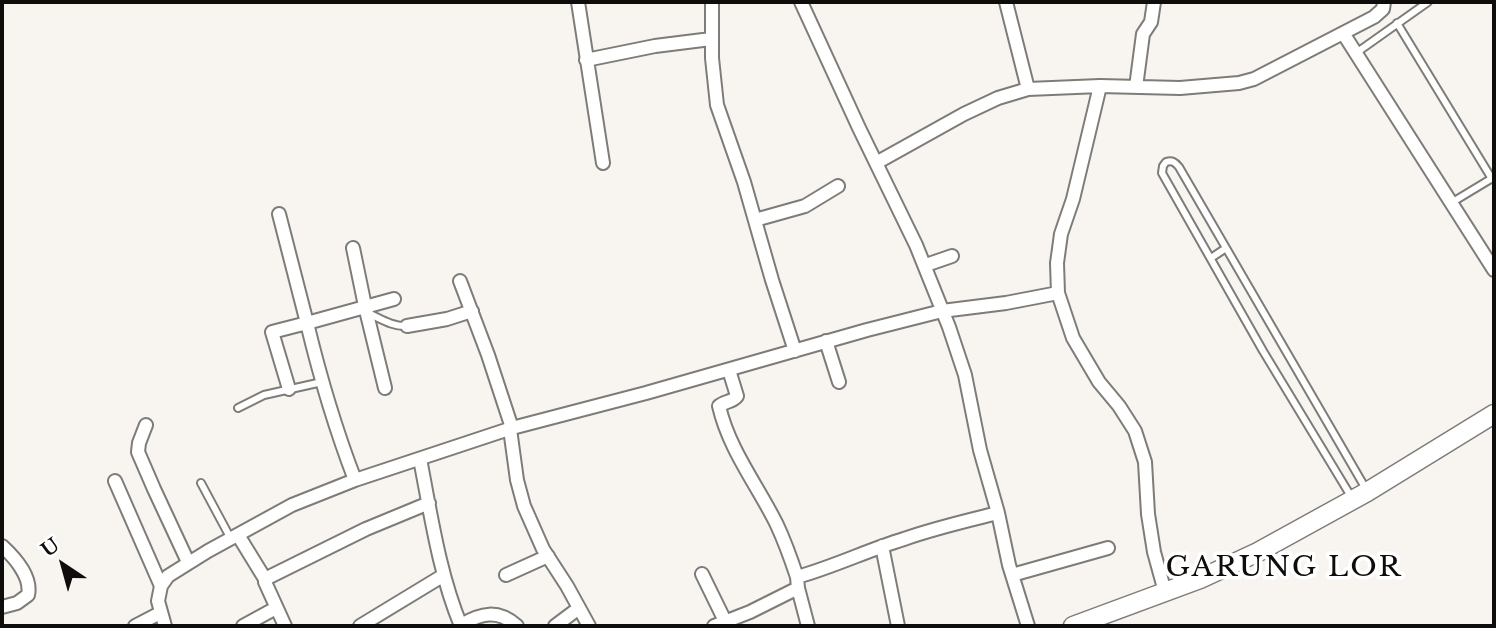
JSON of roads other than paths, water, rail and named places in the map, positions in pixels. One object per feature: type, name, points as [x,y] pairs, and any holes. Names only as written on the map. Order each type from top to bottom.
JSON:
[{"type":"main road","points":[[1073,626],[1200,579],[1258,552],[1360,496],[1494,414]]},
{"type":"street","points":[[578,2],[603,163]]},
{"type":"street","points":[[712,2],[711,39],[717,105],[744,182],[795,351]]},
{"type":"street","points":[[801,2],[926,265],[965,375],[980,450],[1028,626]]},
{"type":"street","points":[[1006,2],[1028,89]]},
{"type":"street","points":[[1136,87],[1143,34],[1151,22],[1154,2]]},
{"type":"street","points":[[876,163],[964,114],[998,98],[1028,89],[1100,86],[1180,89],[1239,83],[1262,75],[1380,14],[1384,2]]},
{"type":"street","points":[[1343,33],[1494,271]]},
{"type":"street","points":[[586,60],[711,39]]},
{"type":"street","points":[[1100,86],[1073,200],[1061,234],[1057,263],[1058,293],[1073,338],[1135,431],[1145,462],[1148,514],[1154,552],[1165,592]]},
{"type":"street","points":[[755,220],[805,206],[838,186]]},
{"type":"street","points":[[279,214],[322,382],[355,480]]},
{"type":"street","points":[[353,248],[386,388]]},
{"type":"street","points":[[926,265],[952,256]]},
{"type":"street","points":[[460,281],[511,428],[517,480],[524,506],[533,529],[589,626]]},
{"type":"street","points":[[165,626],[158,601],[161,586],[169,576],[188,562],[292,505],[355,480],[511,428],[729,370],[826,341],[942,311],[1058,293]]},
{"type":"street","points":[[289,389],[270,332],[366,309],[394,299]]},
{"type":"street","points":[[407,327],[472,311]]},
{"type":"street","points":[[826,341],[839,382]]},
{"type":"street","points":[[729,370],[737,396],[719,406],[743,467],[777,525],[798,583],[808,626]]},
{"type":"street","points":[[146,425],[138,443],[138,452],[188,562]]},
{"type":"street","points":[[420,459],[449,596],[461,626],[481,615],[489,614],[504,618],[517,626]]},
{"type":"street","points":[[116,481],[161,586]]},
{"type":"street","points":[[265,579],[366,529],[429,503]]},
{"type":"street","points":[[702,574],[720,624],[751,612],[816,571],[939,527],[998,513]]},
{"type":"street","points":[[235,537],[265,579],[285,626]]},
{"type":"street","points":[[2,546],[11,554],[23,573],[29,589],[28,595],[17,603],[2,607]]},
{"type":"street","points":[[883,547],[898,626]]},
{"type":"street","points":[[1012,575],[1108,548]]},
{"type":"street","points":[[506,575],[548,556]]},
{"type":"street","points":[[360,626],[444,575]]},
{"type":"street","points":[[243,626],[276,608]]},
{"type":"street","points":[[555,626],[579,608]]},
{"type":"street","points":[[135,626],[160,613]]},
{"type":"lane","points":[[1356,53],[1428,2]]},
{"type":"lane","points":[[1396,23],[1493,178],[1451,203]]},
{"type":"lane","points":[[1171,161],[1179,167],[1279,342],[1360,496],[1263,351],[1163,173],[1166,162],[1171,161]]},
{"type":"lane","points":[[1211,258],[1226,248]]},
{"type":"lane","points":[[366,309],[391,324],[407,327]]},
{"type":"lane","points":[[1263,351],[1279,342]]},
{"type":"lane","points":[[238,408],[264,395],[322,382]]},
{"type":"lane","points":[[201,483],[235,537]]},
{"type":"district","name":"GARUNG LOR","points":[[1284,568]]}]
